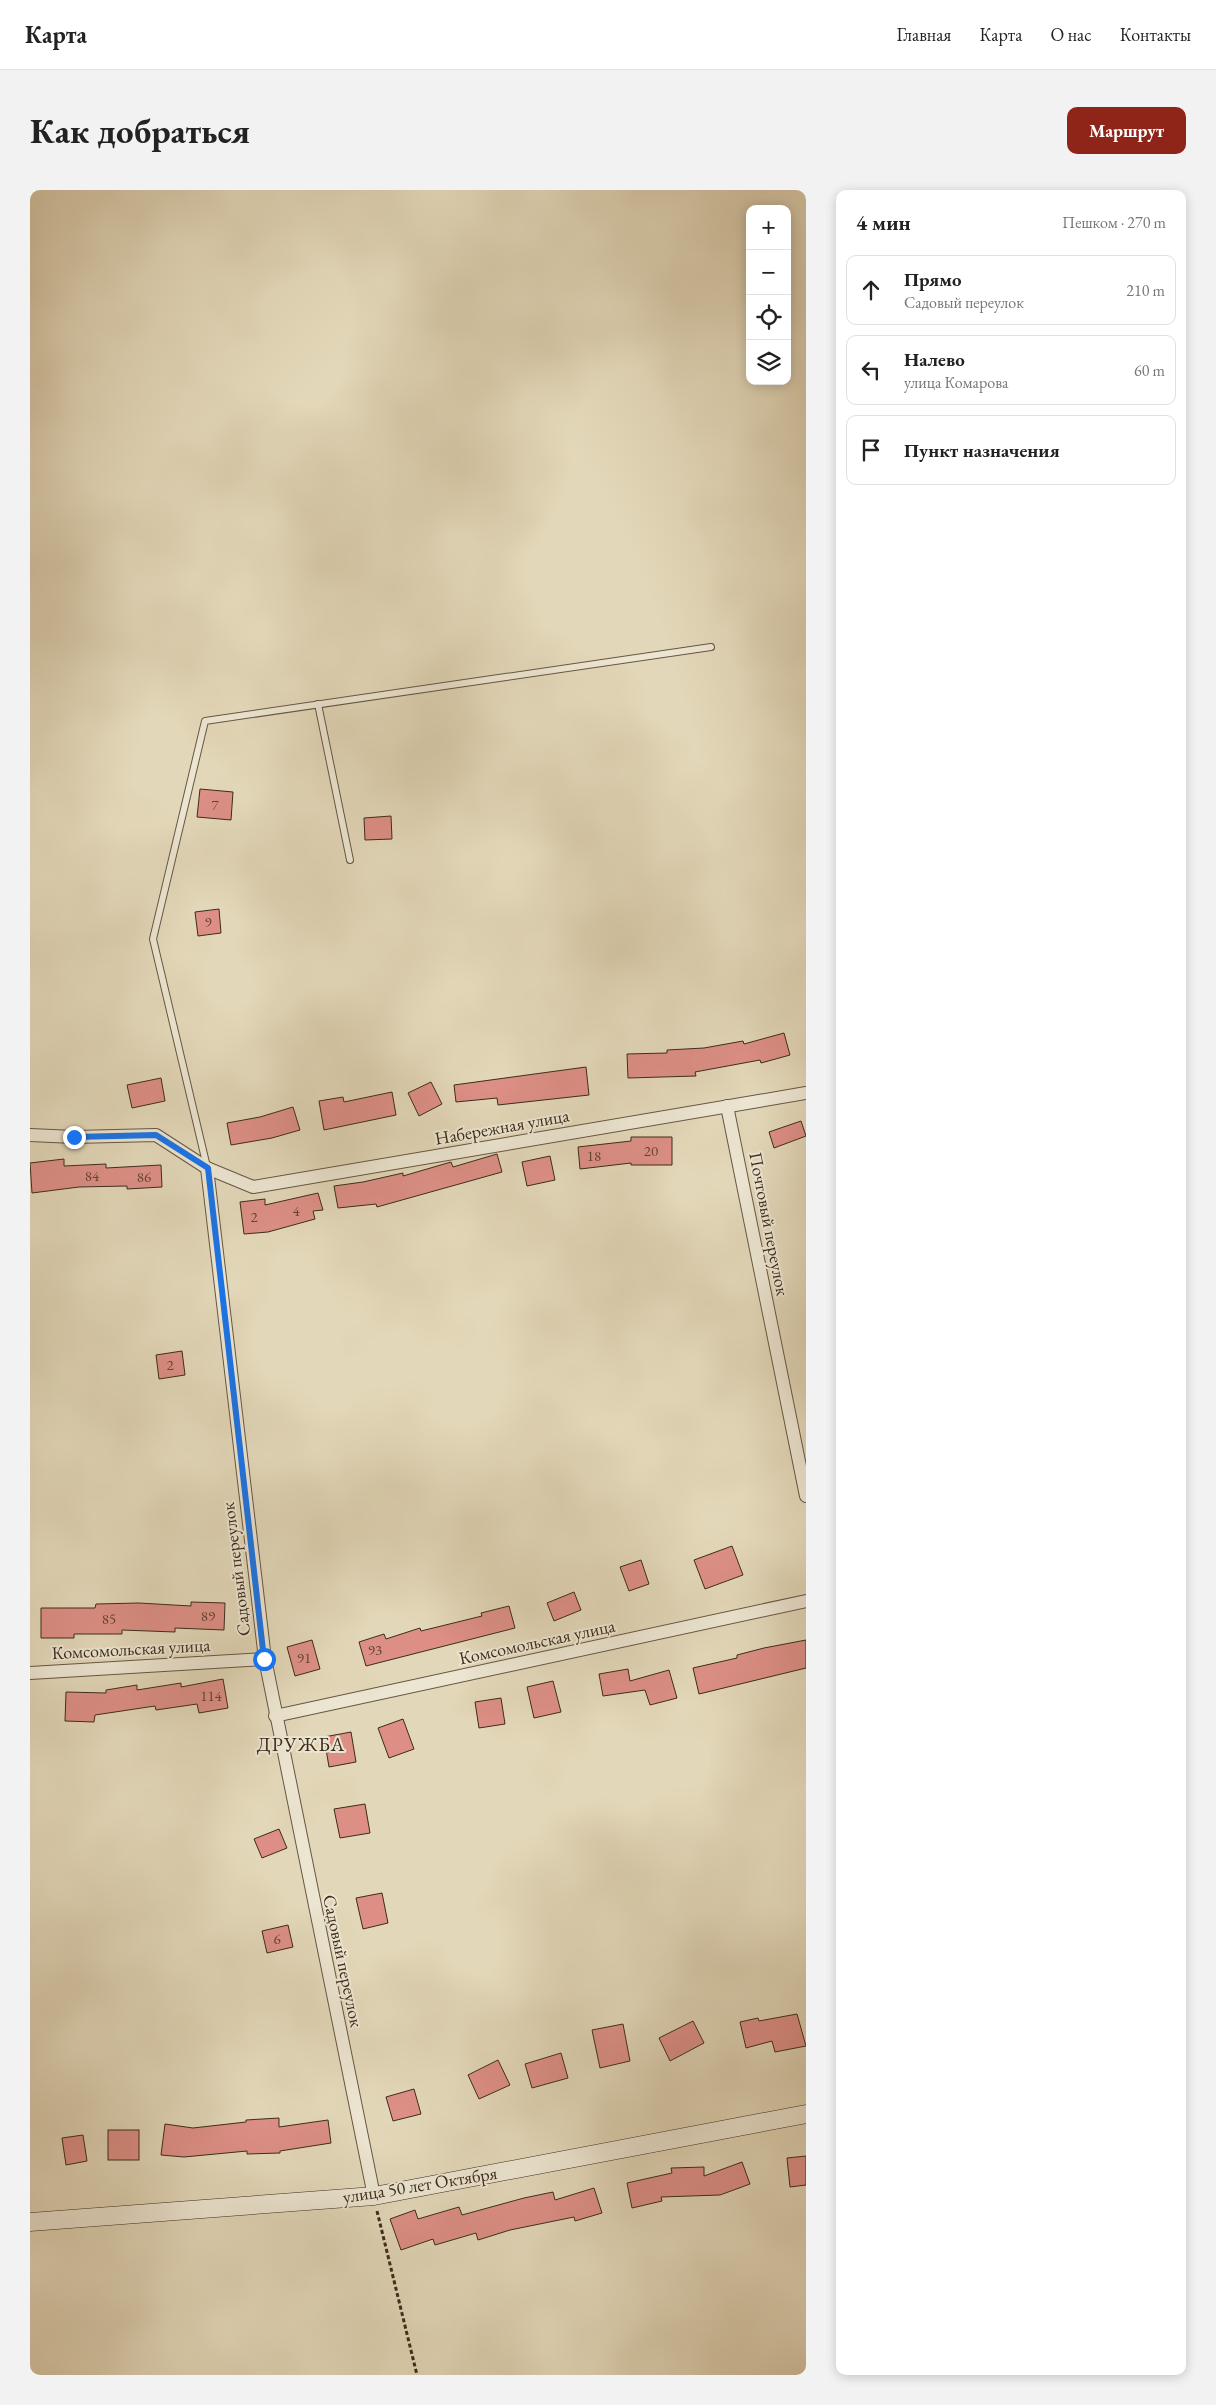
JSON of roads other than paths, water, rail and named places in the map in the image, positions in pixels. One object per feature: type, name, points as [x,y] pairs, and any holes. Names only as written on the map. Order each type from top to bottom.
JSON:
[{"type":"street","name":"Набережная улица","points":[[30,1135],[74,1137],[156,1135],[208,1168],[253,1187],[806,1093]]},
{"type":"street","name":"Почтовый переулок","points":[[727,1106],[806,1496]]},
{"type":"street","name":"Садовый переулок","points":[[208,1168],[264,1659],[374,2196]]},
{"type":"street","name":"Комсомольская улица","points":[[275,1716],[806,1602]]},
{"type":"street","name":"Комсомольская улица","points":[[30,1673],[264,1659]]},
{"type":"street","name":"улица 50 лет Октября","points":[[30,2222],[374,2196],[806,2114]]},
{"type":"lane","points":[[208,1168],[154,939],[205,721],[711,647]]},
{"type":"lane","points":[[318,704],[350,860]]},
{"type":"district","name":"ДРУЖБА","points":[[301,1744]]}]
